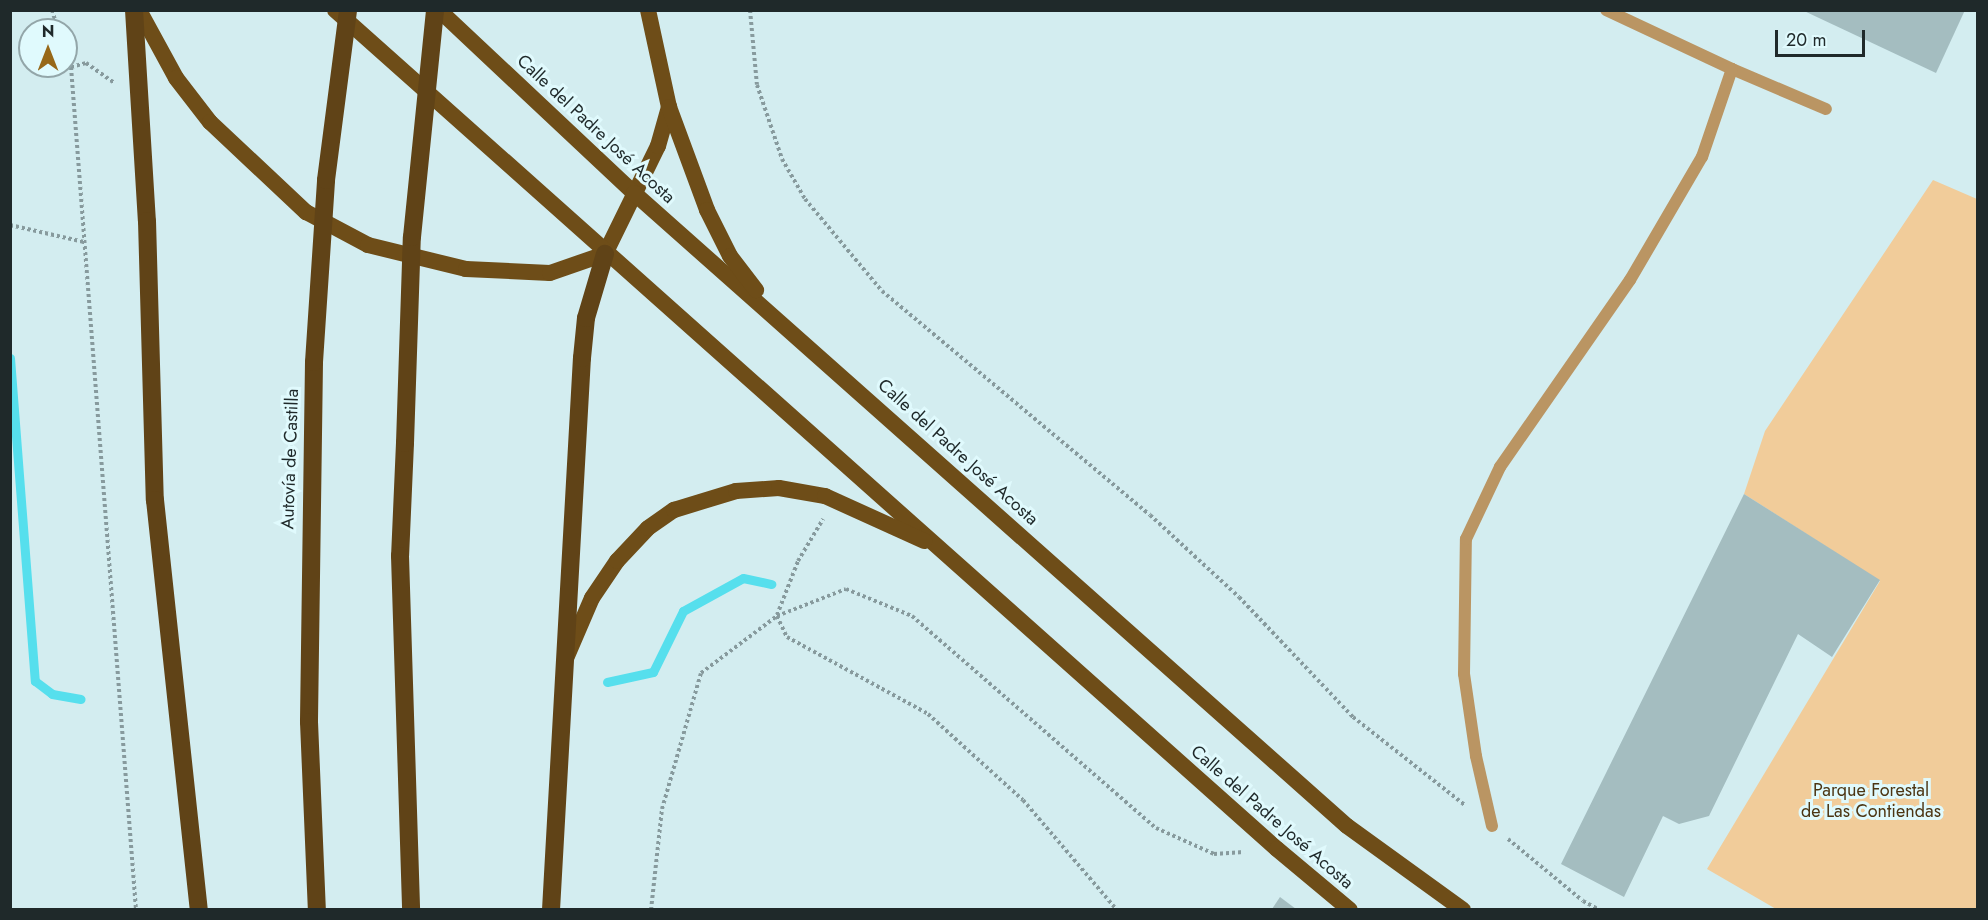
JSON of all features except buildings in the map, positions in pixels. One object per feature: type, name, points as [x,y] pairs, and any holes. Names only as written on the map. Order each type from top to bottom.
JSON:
[{"type":"highway","points":[[137,10],[176,78],[210,122],[306,212],[358,239],[466,269],[550,273],[605,254]]},
{"type":"highway","points":[[137,10],[147,221],[155,500],[199,909]]},
{"type":"highway","name":"Calle del Padre José Acosta","points":[[335,10],[605,254],[943,550],[1295,865],[1350,909]]},
{"type":"highway","name":"Autovía de Castilla","points":[[318,909],[309,722],[314,362],[327,180],[348,10]]},
{"type":"highway","points":[[411,909],[400,556],[412,237],[437,10]]},
{"type":"highway","name":"Calle del Padre José Acosta","points":[[437,10],[634,193],[1347,826],[1463,909]]},
{"type":"highway","points":[[648,12],[669,107],[707,210],[730,256],[776,317]]},
{"type":"highway","points":[[551,909],[563,665],[586,318],[605,254],[658,146],[669,107]]},
{"type":"highway","points":[[563,665],[592,598],[617,561],[648,528],[674,510],[736,491],[779,488],[825,496],[943,550]]},
{"type":"lane","points":[[1606,10],[1732,69],[1826,109]]},
{"type":"lane","points":[[1492,826],[1464,674],[1466,539],[1500,467],[1630,280],[1702,157],[1732,69]]},
{"type":"path","points":[[750,10],[757,85],[782,159],[805,199],[882,291],[1150,515],[1239,597],[1353,717],[1583,901],[1600,909]]},
{"type":"path","points":[[78,66],[86,63],[121,86]]},
{"type":"path","points":[[72,78],[136,909]]},
{"type":"path","points":[[10,225],[84,242]]},
{"type":"path","points":[[827,513],[798,561],[777,616],[787,638],[928,714],[1023,800],[1117,909]]},
{"type":"path","points":[[651,909],[662,809],[702,673],[777,616],[846,589],[912,616],[1156,828],[1214,854],[1231,853]]},
{"type":"green space","name":"Parque Forestal de Las Contiendas","points":[[1933,180],[1977,199],[1977,909],[1776,909],[1707,869],[1880,581],[1744,494],[1765,431]]},
{"type":"waterway","points":[[10,358],[35,681],[52,694],[81,699]]},
{"type":"waterway","points":[[607,682],[653,672],[683,611],[743,578],[771,584]]}]
